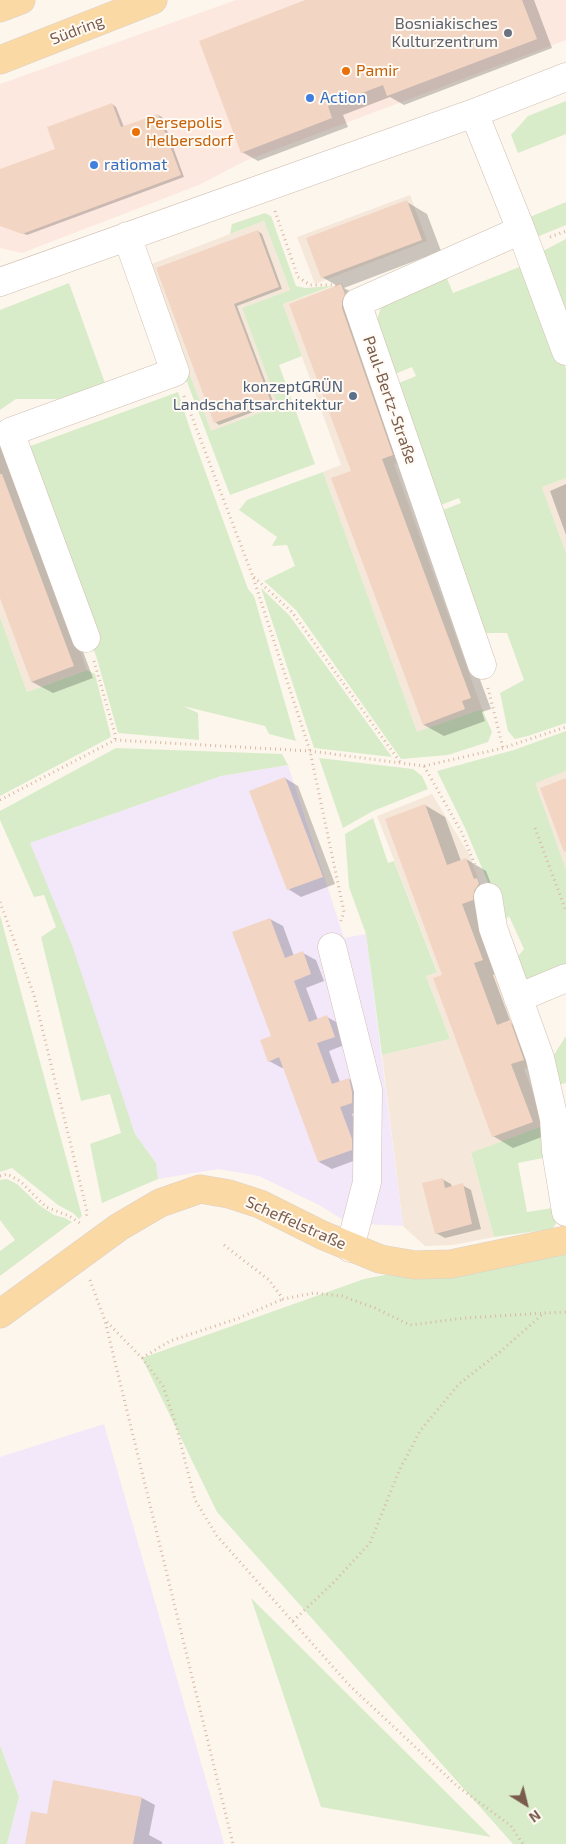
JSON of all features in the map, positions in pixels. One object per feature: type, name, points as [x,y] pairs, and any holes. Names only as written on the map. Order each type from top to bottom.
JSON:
[{"type":"main road","points":[[0,8],[21,0]]},
{"type":"main road","name":"Südring","points":[[0,60],[153,0]]},
{"type":"main road","name":"Scheffelstraße","points":[[0,1314],[119,1227],[160,1202],[200,1189],[229,1194],[260,1204],[350,1248],[380,1259],[415,1265],[451,1264],[566,1240]]},
{"type":"street","points":[[0,282],[474,113],[566,77]]},
{"type":"street","points":[[474,113],[521,230],[566,351]]},
{"type":"street","points":[[357,303],[521,230]]},
{"type":"street","points":[[86,638],[10,432],[175,372],[127,236]]},
{"type":"street","name":"Paul-Bertz-Straße","points":[[357,303],[482,666]]},
{"type":"street","points":[[488,897],[492,928],[540,1058],[554,1120],[556,1151],[566,1212]]},
{"type":"street","points":[[332,947],[368,1090],[367,1182],[350,1248]]},
{"type":"street","points":[[518,998],[566,978]]},
{"type":"path","points":[[266,186],[298,277],[310,285],[335,285],[351,293],[357,303]]},
{"type":"path","points":[[175,372],[254,577],[310,751],[344,912],[332,947]]},
{"type":"path","points":[[254,577],[292,612],[400,762]]},
{"type":"path","points":[[86,638],[115,734],[114,740]]},
{"type":"path","points":[[482,666],[503,748]]},
{"type":"path","points":[[0,800],[114,740],[310,751],[424,766],[503,748],[566,727]]},
{"type":"path","points":[[424,766],[462,833],[488,897]]},
{"type":"path","points":[[535,828],[566,911]]},
{"type":"path","points":[[0,902],[34,995],[87,1211],[84,1227],[69,1216],[46,1207],[20,1181],[8,1174],[0,1176]]},
{"type":"path","points":[[0,915],[5,913]]},
{"type":"path","points":[[224,1245],[269,1280],[283,1299]]},
{"type":"path","points":[[80,1256],[106,1321],[234,1844]]},
{"type":"path","points":[[142,1358],[170,1341],[239,1318],[283,1299],[314,1293],[342,1296],[375,1308],[410,1325],[465,1318],[566,1312]]},
{"type":"path","points":[[293,1621],[333,1583],[370,1543],[400,1471],[420,1431],[459,1384],[501,1351],[544,1313]]},
{"type":"path","points":[[106,1321],[142,1358],[163,1386],[176,1425],[195,1500],[217,1536],[350,1686],[456,1785],[511,1826],[523,1844]]},
{"type":"shaded area","points":[[236,0],[566,0],[566,40],[245,161],[199,185],[22,253],[0,248],[0,84]]},
{"type":"shaded area","points":[[410,195],[427,241],[315,284],[297,237]]},
{"type":"shaded area","points":[[264,221],[290,290],[242,308],[278,406],[211,432],[149,265]]},
{"type":"shaded area","points":[[342,283],[408,460],[394,464],[482,709],[417,733],[323,472],[341,465],[283,304]]},
{"type":"shaded area","points":[[0,428],[87,670],[27,692],[0,617]]},
{"type":"shaded area","points":[[566,478],[566,553],[542,487]]},
{"type":"shaded area","points":[[288,765],[344,938],[366,934],[403,1226],[348,1223],[319,1205],[259,1176],[218,1169],[158,1179],[156,1163],[135,1134],[30,843],[221,776]]},
{"type":"shaded area","points":[[566,771],[566,869],[534,782]]},
{"type":"shaded area","points":[[432,794],[469,854],[486,900],[539,1063],[524,1069],[545,1125],[471,1154],[494,1237],[453,1245],[425,1246],[403,1226],[382,1055],[450,1039],[426,976],[437,971],[377,816]]},
{"type":"shaded area","points":[[104,1424],[224,1844],[7,1844],[19,1797],[0,1745],[0,1457]]},
{"type":"green space","points":[[566,101],[566,134],[518,153],[511,135],[528,116]]},
{"type":"green space","points":[[566,202],[566,225],[532,239],[525,219]]},
{"type":"green space","points":[[265,213],[271,216],[296,286],[305,288],[332,286],[283,304],[302,356],[279,365],[315,464],[230,495],[162,316],[167,314],[211,431],[278,406],[242,308],[290,290],[264,221],[230,234],[232,224]]},
{"type":"green space","points":[[566,239],[566,331],[537,254]]},
{"type":"green space","points":[[522,266],[533,277],[566,369],[566,478],[542,487],[566,553],[566,723],[515,739],[508,731],[500,693],[524,680],[507,633],[485,633],[443,510],[461,503],[459,498],[441,505],[399,383],[416,376],[412,367],[395,374],[376,323],[382,304],[444,271],[453,293]]},
{"type":"green space","points":[[69,283],[105,383],[58,399],[16,399],[0,410],[0,310]]},
{"type":"green space","points":[[178,392],[248,589],[254,596],[296,741],[269,734],[265,726],[183,706],[198,713],[199,740],[118,733],[97,659],[25,448]]},
{"type":"green space","points":[[323,472],[417,732],[482,709],[492,732],[488,742],[448,755],[401,759],[296,610],[264,581],[295,566],[287,545],[272,546],[277,537],[239,510],[247,500]]},
{"type":"green space","points":[[261,588],[289,615],[392,757],[314,748]]},
{"type":"green space","points":[[0,617],[27,692],[87,670],[95,674],[111,737],[0,796]]},
{"type":"green space","points":[[566,731],[566,771],[535,783],[566,869],[566,965],[517,983],[510,966],[524,949],[509,916],[498,930],[496,901],[465,828],[437,771],[514,750]]},
{"type":"green space","points":[[116,748],[282,754],[288,765],[221,776],[30,843],[72,945],[135,1134],[156,1163],[158,1179],[102,1203],[90,1144],[121,1133],[110,1094],[81,1101],[41,937],[56,927],[44,895],[34,897],[0,820],[0,811]]},
{"type":"green space","points":[[319,758],[413,769],[422,776],[428,789],[373,811],[343,828]]},
{"type":"green space","points":[[373,818],[388,863],[394,861],[437,972],[426,976],[450,1039],[382,1055],[366,934],[349,887],[345,834]]},
{"type":"green space","points":[[0,915],[82,1216],[79,1219],[73,1213],[58,1205],[12,1168],[0,1172]]},
{"type":"green space","points":[[566,1036],[566,1083],[552,1086],[548,1064]]},
{"type":"green space","points":[[545,1125],[548,1157],[518,1163],[527,1212],[559,1207],[558,1221],[552,1229],[494,1237],[471,1153]]},
{"type":"green space","points":[[7,1179],[17,1184],[39,1205],[54,1215],[72,1222],[0,1276],[0,1251],[15,1240],[0,1220],[0,1180]]},
{"type":"green space","points":[[566,1240],[566,1844],[513,1844],[217,1512],[142,1358],[364,1279]]},
{"type":"green space","points":[[251,1598],[491,1837],[321,1807]]},
{"type":"green space","points":[[0,1745],[19,1797],[7,1844],[0,1844]]},
{"type":"building","points":[[305,0],[522,0],[537,39],[387,96],[383,85],[328,106],[332,118],[241,153],[199,41]]},
{"type":"building","name":"ratiomat","points":[[112,103],[121,127],[158,114],[181,175],[22,234],[0,226],[0,169],[55,149],[47,127]]},
{"type":"building","points":[[407,200],[422,240],[321,278],[306,238]]},
{"type":"building","points":[[258,230],[279,287],[234,304],[271,402],[214,423],[156,268]]},
{"type":"building","points":[[341,284],[345,294],[342,308],[393,455],[382,459],[471,698],[462,701],[465,709],[423,725],[331,478],[351,471],[289,304]]},
{"type":"building","points":[[0,474],[2,474],[74,666],[31,682],[0,598]]},
{"type":"building","points":[[285,777],[323,877],[287,890],[249,791]]},
{"type":"building","points":[[566,778],[566,851],[564,852],[540,788]]},
{"type":"building","points":[[425,804],[447,865],[466,858],[474,879],[477,878],[479,884],[474,891],[473,900],[462,904],[483,960],[474,963],[497,1025],[510,1020],[524,1060],[511,1064],[533,1122],[492,1137],[433,978],[442,975],[385,819]]},
{"type":"building","points":[[270,918],[285,958],[303,951],[311,974],[294,981],[309,1022],[327,1015],[335,1037],[317,1043],[332,1084],[349,1078],[352,1092],[352,1103],[340,1107],[352,1139],[352,1150],[318,1162],[279,1057],[268,1062],[260,1040],[271,1036],[232,932]]},
{"type":"building","points":[[443,1178],[445,1188],[463,1183],[472,1224],[435,1234],[422,1183]]},
{"type":"building","points":[[53,1780],[142,1797],[133,1844],[25,1844],[31,1811],[47,1814]]},
{"type":"place","name":"Bosniakisches Kulturzentrum","points":[[508,33]]},
{"type":"place","name":"Pamir","points":[[346,71]]},
{"type":"place","name":"Action","points":[[310,98]]},
{"type":"place","name":"Persepolis Helbersdorf","points":[[136,132]]},
{"type":"place","name":"ratiomat","points":[[94,165]]},
{"type":"place","name":"konzeptGRÜN Landschaftsarchitektur","points":[[353,396]]}]
